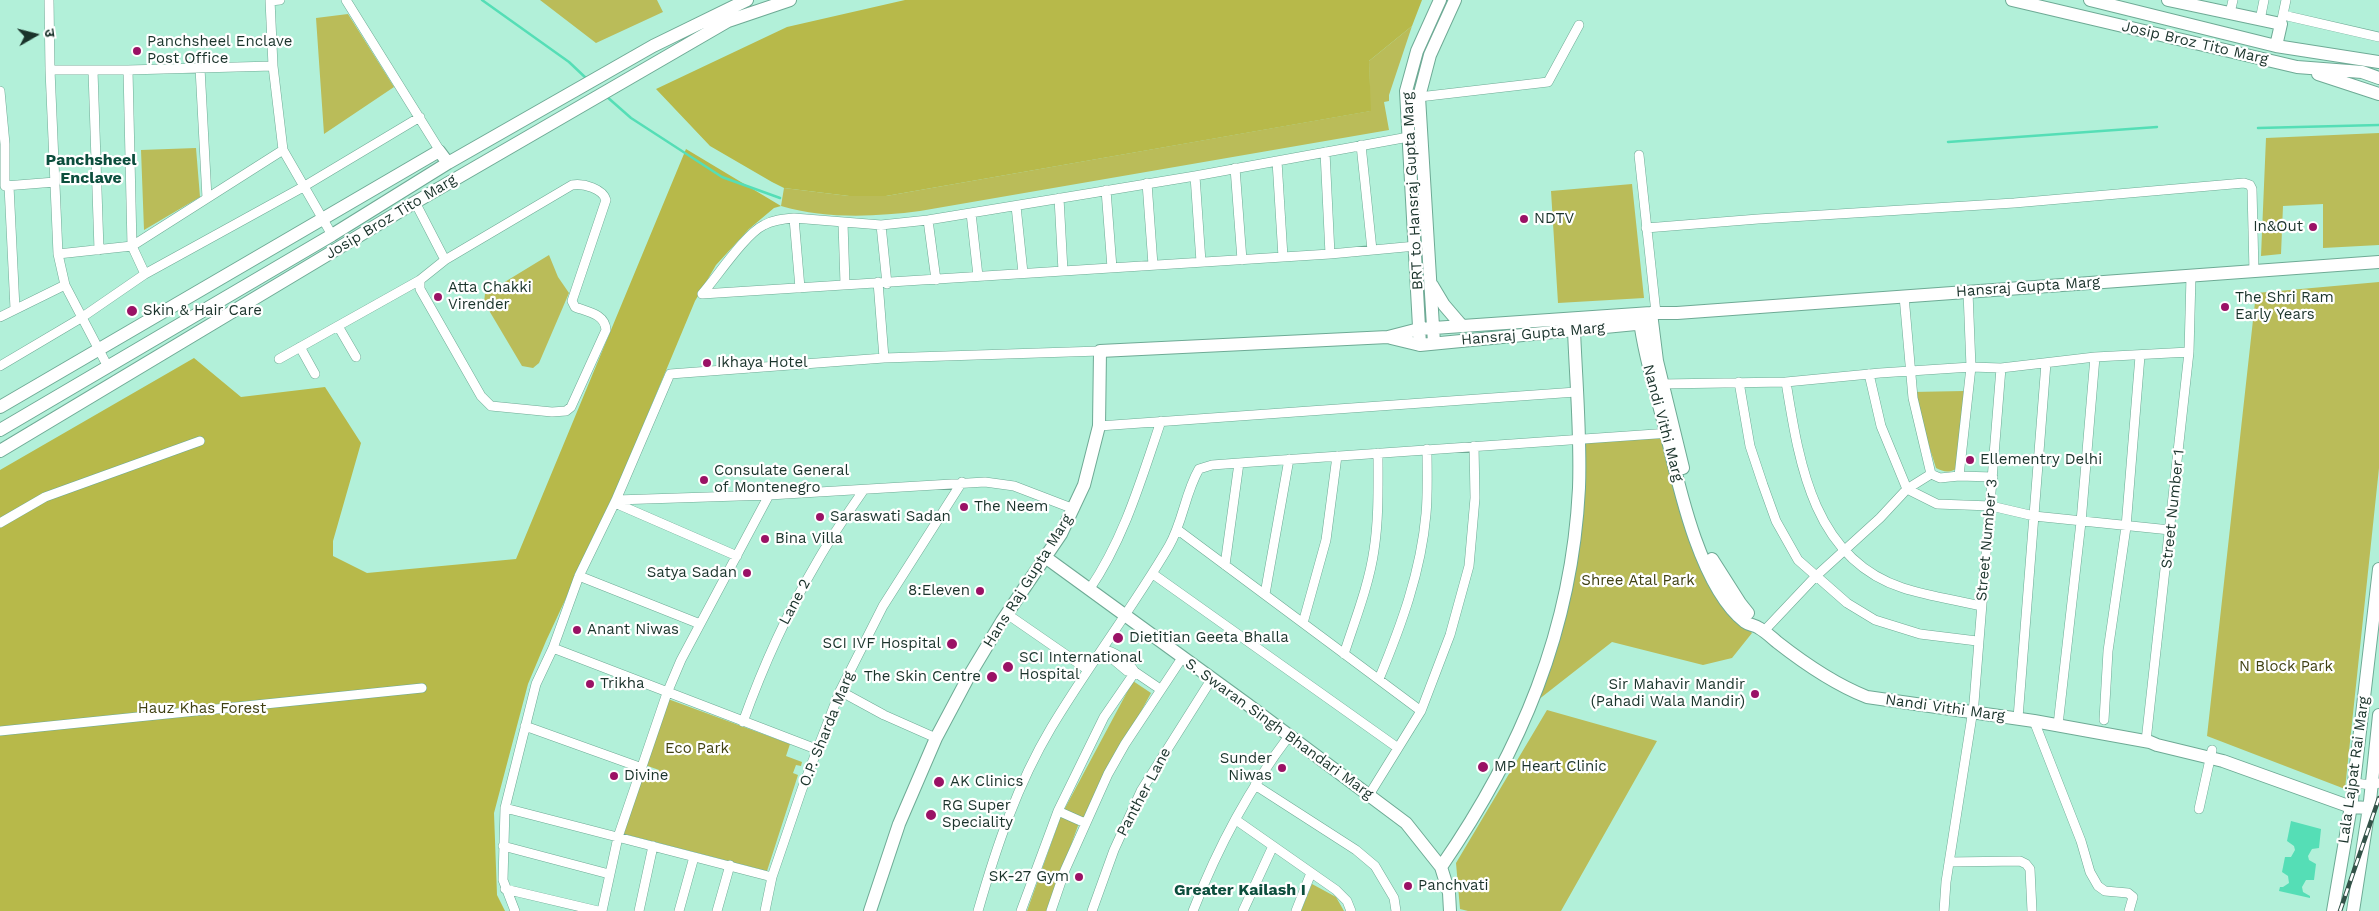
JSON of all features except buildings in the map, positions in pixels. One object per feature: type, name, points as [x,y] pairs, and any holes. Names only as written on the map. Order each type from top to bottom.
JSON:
[{"type":"street","points":[[49,0],[58,254],[65,285],[80,318],[108,366]]},
{"type":"street","points":[[280,0],[270,0],[272,66],[282,150],[332,235]]},
{"type":"street","points":[[346,0],[448,163]]},
{"type":"street","name":"Josip Broz Tito Marg","points":[[0,430],[332,235],[448,163],[684,29],[746,0]]},
{"type":"street","name":"Josip Broz Tito Marg","points":[[0,451],[415,202],[728,21],[790,0]]},
{"type":"street","name":"BRT to Hansraj Gupta Marg","points":[[1434,343],[1431,283],[1417,136],[1406,90],[1417,51],[1440,0]]},
{"type":"street","name":"BRT to Hansraj Gupta Marg","points":[[1420,344],[1416,246],[1417,136],[1420,98],[1430,55],[1455,0]]},
{"type":"street","name":"Josip Broz Tito Marg","points":[[2012,0],[2297,67],[2362,72],[2379,78]]},
{"type":"street","points":[[2168,0],[2200,3],[2260,20],[2282,19],[2379,38]]},
{"type":"street","points":[[2230,13],[2233,0]]},
{"type":"street","points":[[2260,20],[2264,0]]},
{"type":"street","points":[[2276,46],[2286,0]]},
{"type":"street","name":"Josip Broz Tito Marg","points":[[2096,1],[2276,46],[2379,62]]},
{"type":"street","points":[[1420,98],[1548,82],[1579,25]]},
{"type":"street","points":[[50,70],[93,71],[272,66]]},
{"type":"street","points":[[1412,67],[1426,70]]},
{"type":"street","points":[[2297,67],[2379,94]]},
{"type":"street","points":[[200,68],[207,198]]},
{"type":"street","points":[[128,70],[132,246],[145,274]]},
{"type":"street","points":[[93,71],[99,250]]},
{"type":"street","points":[[0,91],[2,144],[15,309]]},
{"type":"street","points":[[0,366],[80,318],[145,274],[303,187],[420,117]]},
{"type":"street","points":[[1416,246],[1242,260],[702,294],[747,238],[762,225],[780,219],[794,218],[881,226],[928,220],[1195,176],[1417,136]]},
{"type":"street","points":[[1361,145],[1372,250]]},
{"type":"street","points":[[58,254],[132,246],[282,150]]},
{"type":"street","points":[[0,407],[440,151]]},
{"type":"street","points":[[1325,152],[1330,254]]},
{"type":"street","points":[[1639,155],[1646,228],[1647,317]]},
{"type":"street","points":[[1278,160],[1284,257]]},
{"type":"street","points":[[1234,168],[1242,260]]},
{"type":"street","points":[[1195,176],[1201,262]]},
{"type":"street","points":[[5,186],[55,182]]},
{"type":"street","points":[[1147,183],[1153,265]]},
{"type":"street","points":[[1646,228],[1758,218],[2014,203],[2244,183],[2250,185],[2252,189],[2254,272]]},
{"type":"street","points":[[279,359],[420,280],[445,260],[572,185],[582,185],[601,192],[605,196],[606,200],[572,301],[575,307],[601,317],[606,323],[606,330],[571,407],[566,410],[552,412],[491,406],[481,396],[420,289],[420,280]]},
{"type":"street","points":[[1106,190],[1112,268]]},
{"type":"street","points":[[1059,198],[1063,271]]},
{"type":"street","points":[[415,202],[445,260]]},
{"type":"street","points":[[1016,206],[1023,273]]},
{"type":"street","points":[[971,213],[978,276]]},
{"type":"street","points":[[794,218],[800,288]]},
{"type":"street","points":[[928,220],[936,280]]},
{"type":"street","points":[[843,223],[845,284]]},
{"type":"street","points":[[881,226],[884,358]]},
{"type":"street","name":"Hansraj Gupta Marg","points":[[1100,351],[1388,338],[1420,344],[1574,330],[1677,313],[2379,262]]},
{"type":"street","name":"Street Number 1","points":[[2148,741],[2189,352],[2191,276]]},
{"type":"street","points":[[1431,283],[1444,305],[1462,326]]},
{"type":"street","points":[[0,317],[65,285]]},
{"type":"street","points":[[1959,476],[1971,367],[1968,292]]},
{"type":"street","points":[[1904,296],[1913,398],[1931,474]]},
{"type":"street","name":"Hansraj Gupta Marg","points":[[1388,338],[1419,329],[1647,317]]},
{"type":"street","name":"Nandi Vithi Marg","points":[[1647,317],[1690,522],[1706,564],[1730,605],[1746,622],[1761,629],[1818,672],[1843,687],[1867,697],[2018,718],[2211,754],[2351,803],[2369,805]]},
{"type":"street","name":"Nandi Vithi Marg","points":[[1647,317],[1645,353],[1671,433]]},
{"type":"street","points":[[338,326],[356,357]]},
{"type":"street","points":[[1442,867],[1499,773],[1535,698],[1558,624],[1570,567],[1577,512],[1579,439],[1574,330]]},
{"type":"street","points":[[300,347],[315,374]]},
{"type":"street","points":[[515,911],[505,889],[502,870],[504,808],[536,684],[553,648],[579,576],[616,501],[670,374],[884,358],[1100,351]]},
{"type":"street","name":"Hans Raj Gupta Marg","points":[[870,911],[899,824],[936,738],[969,676],[1007,614],[1045,558],[1074,508],[1084,485],[1099,426],[1100,351]]},
{"type":"street","points":[[1662,384],[1786,382],[1971,367],[2001,368],[2095,357],[2189,352]]},
{"type":"street","points":[[2104,720],[2108,651],[2126,527],[2140,356]]},
{"type":"street","points":[[2058,725],[2081,522],[2095,357]]},
{"type":"street","points":[[2018,718],[2046,363]]},
{"type":"street","name":"Street Number 3","points":[[1944,911],[1948,862],[1973,712],[1977,641],[1991,506],[2001,368]]},
{"type":"street","points":[[1869,374],[1881,426],[1907,488],[1937,504],[1991,506],[2034,516],[2126,527],[2170,530]]},
{"type":"street","points":[[1739,382],[1750,446],[1776,521],[1798,560],[1847,604],[1875,620],[1920,634],[1977,641]]},
{"type":"street","points":[[1786,382],[1798,455],[1815,506],[1844,551],[1865,568],[1902,588],[1981,606]]},
{"type":"street","points":[[1099,426],[1576,392]]},
{"type":"street","points":[[1089,590],[1108,561],[1121,535],[1161,422]]},
{"type":"street","points":[[978,911],[992,859],[1015,801],[1050,730],[1153,574],[1178,530],[1193,481],[1199,469],[1212,465],[1288,459],[1671,433]]},
{"type":"street","points":[[0,523],[45,497],[200,441]]},
{"type":"street","points":[[1369,795],[1422,711],[1450,635],[1469,566],[1475,498],[1474,446]]},
{"type":"street","points":[[1379,680],[1412,591],[1422,547],[1426,514],[1427,449]]},
{"type":"street","points":[[1344,654],[1366,587],[1374,550],[1378,511],[1378,453]]},
{"type":"street","points":[[1303,623],[1326,540],[1337,456]]},
{"type":"street","points":[[1265,594],[1281,510],[1288,459]]},
{"type":"street","points":[[1225,564],[1239,463]]},
{"type":"street","points":[[1931,474],[1940,478],[1959,476],[1993,477]]},
{"type":"street","points":[[1761,629],[1880,518],[1907,488],[1931,474]]},
{"type":"street","points":[[616,501],[863,491],[962,482],[1003,482],[1074,508]]},
{"type":"street","name":"O.P. Sharda Marg","points":[[765,911],[772,877],[816,749],[840,691],[883,606],[962,482]]},
{"type":"street","name":"Lane 2","points":[[743,722],[761,674],[784,624],[817,561],[863,491]]},
{"type":"street","points":[[602,911],[618,837],[667,693],[700,624],[769,495]]},
{"type":"street","points":[[616,501],[737,556]]},
{"type":"street","points":[[1178,530],[1422,711]]},
{"type":"street","name":"S. Swaran Singh Bhandari Marg","points":[[1045,558],[1247,704],[1406,823],[1442,867],[1449,894],[1450,911]]},
{"type":"street","name":"Lala Lajpat Rai Marg","points":[[2333,911],[2374,645],[2379,569]]},
{"type":"street","points":[[1153,574],[1398,748]]},
{"type":"street","points":[[579,576],[700,624]]},
{"type":"street","points":[[1007,614],[1088,670]]},
{"type":"street","points":[[553,648],[816,749]]},
{"type":"street","points":[[1102,650],[1127,671],[1134,672],[1160,689]]},
{"type":"street","points":[[1051,911],[1065,870],[1085,823],[1116,759],[1182,658]]},
{"type":"street","points":[[1020,911],[1058,811],[1104,717],[1134,672]]},
{"type":"street","name":"Panther Lane","points":[[1092,911],[1114,850],[1142,791],[1212,680]]},
{"type":"street","points":[[0,731],[422,688]]},
{"type":"street","points":[[840,691],[884,715],[936,738]]},
{"type":"street","name":"Lala Lajpat Rai Marg","points":[[2353,911],[2369,805],[2375,784],[2379,714]]},
{"type":"street","points":[[2034,721],[2082,842],[2090,872],[2098,886],[2105,891],[2128,893],[2132,897],[2129,911]]},
{"type":"street","points":[[525,726],[642,768]]},
{"type":"street","points":[[1193,911],[1206,878],[1255,785],[1289,736]]},
{"type":"street","points":[[2199,809],[2211,754]]},
{"type":"street","points":[[2354,783],[2375,784]]},
{"type":"street","points":[[1255,785],[1356,850],[1375,866],[1394,898],[1396,911]]},
{"type":"street","points":[[504,808],[772,877]]},
{"type":"street","points":[[1058,811],[1085,823]]},
{"type":"street","points":[[1236,820],[1342,895],[1352,911]]},
{"type":"street","points":[[503,846],[609,874]]},
{"type":"street","points":[[639,911],[653,846]]},
{"type":"street","points":[[1242,911],[1273,846]]},
{"type":"street","points":[[679,911],[694,857]]},
{"type":"street","points":[[1948,862],[2020,861],[2026,864],[2030,869],[2032,911]]},
{"type":"street","points":[[717,911],[730,865]]},
{"type":"street","points":[[1296,911],[1310,873]]},
{"type":"street","points":[[505,889],[598,911]]},
{"type":"green space","points":[[540,0],[657,0],[663,12],[596,43]]},
{"type":"green space","points":[[905,0],[1422,0],[1412,26],[1369,61],[1371,111],[886,196],[849,196],[784,188],[710,146],[656,89],[787,27]]},
{"type":"green space","points":[[348,14],[394,87],[324,134],[316,18]]},
{"type":"green space","points":[[1412,26],[1389,95],[1389,101],[1384,102],[1389,130],[920,211],[850,216],[815,213],[781,206],[784,188],[849,196],[886,196],[1370,111],[1369,61]]},
{"type":"green space","points":[[2379,133],[2379,245],[2323,248],[2323,204],[2283,206],[2281,254],[2261,256],[2266,138]]},
{"type":"green space","points":[[196,148],[200,197],[144,230],[141,150]]},
{"type":"green space","name":"Hauz Khas Forest","points":[[686,149],[781,206],[774,208],[749,229],[716,265],[695,301],[614,495],[528,684],[494,813],[497,895],[505,911],[0,911],[0,470],[194,358],[241,397],[325,387],[361,443],[333,541],[333,556],[367,573],[516,559]]},
{"type":"green space","points":[[1632,184],[1644,298],[1558,303],[1551,191]]},
{"type":"green space","points":[[549,255],[558,277],[569,293],[539,363],[533,368],[522,366],[484,302],[485,294]]},
{"type":"green space","name":"N Block Park","points":[[2379,282],[2379,468],[2345,789],[2207,736],[2256,293]]},
{"type":"green space","points":[[1964,391],[1956,469],[1944,471],[1936,468],[1912,392]]},
{"type":"green space","name":"Shree Atal Park","points":[[1664,435],[1726,607],[1752,633],[1732,658],[1703,665],[1612,642],[1538,700],[1572,585],[1582,443]]},
{"type":"green space","points":[[1133,681],[1151,693],[1083,819],[1064,810]]},
{"type":"green space","name":"Eco Park","points":[[668,699],[790,744],[786,756],[802,762],[801,766],[796,765],[793,773],[798,775],[767,871],[624,834],[641,777],[655,781],[659,770],[645,765]]},
{"type":"green space","points":[[1547,710],[1657,741],[1561,911],[1468,911],[1460,909],[1456,863]]},
{"type":"green space","points":[[1061,816],[1079,823],[1047,911],[1027,911]]},
{"type":"green space","points":[[1312,884],[1336,897],[1344,911],[1301,911]]},
{"type":"shaded area","points":[[2291,821],[2321,829],[2319,848],[2312,849],[2308,856],[2309,860],[2316,864],[2314,880],[2306,880],[2302,887],[2303,892],[2310,896],[2310,898],[2279,891],[2280,887],[2289,883],[2288,876],[2282,872],[2285,857],[2291,857],[2295,850],[2294,846],[2287,841]]},
{"type":"waterway","points":[[482,0],[569,62],[587,79]]},
{"type":"waterway","points":[[606,96],[631,118],[722,177],[780,198]]},
{"type":"waterway","points":[[2258,128],[2379,125]]},
{"type":"waterway","points":[[1948,142],[2157,127]]},
{"type":"railway","points":[[2340,911],[2379,798]]},
{"type":"place","name":"Panchsheel Enclave Post Office","points":[[137,51]]},
{"type":"place","name":"NDTV","points":[[1524,219]]},
{"type":"place","name":"In&Out","points":[[2313,227]]},
{"type":"place","name":"Atta Chakki Virender","points":[[438,297]]},
{"type":"place","name":"The Shri Ram Early Years","points":[[2225,307]]},
{"type":"place","name":"Skin & Hair Care","points":[[132,311]]},
{"type":"place","name":"Ikhaya Hotel","points":[[707,363]]},
{"type":"place","name":"Ellementry Delhi","points":[[1970,460]]},
{"type":"place","name":"Consulate General of Montenegro","points":[[704,480]]},
{"type":"place","name":"The Neem","points":[[964,507]]},
{"type":"place","name":"Saraswati Sadan","points":[[820,517]]},
{"type":"place","name":"Bina Villa","points":[[765,539]]},
{"type":"place","name":"Satya Sadan","points":[[747,573]]},
{"type":"place","name":"8:Eleven","points":[[980,591]]},
{"type":"place","name":"Anant Niwas","points":[[577,630]]},
{"type":"place","name":"Dietitian Geeta Bhalla","points":[[1118,638]]},
{"type":"place","name":"SCI IVF Hospital","points":[[952,644]]},
{"type":"place","name":"SCI International Hospital","points":[[1008,667]]},
{"type":"place","name":"The Skin Centre","points":[[992,677]]},
{"type":"place","name":"Trikha","points":[[590,684]]},
{"type":"place","name":"Sir Mahavir Mandir (Pahadi Wala Mandir)","points":[[1755,694]]},
{"type":"place","name":"MP Heart Clinic","points":[[1483,767]]},
{"type":"place","name":"Sunder Niwas","points":[[1282,768]]},
{"type":"place","name":"Divine","points":[[614,776]]},
{"type":"place","name":"AK Clinics","points":[[939,782]]},
{"type":"place","name":"RG Super Speciality","points":[[931,815]]},
{"type":"place","name":"SK-27 Gym","points":[[1079,877]]},
{"type":"place","name":"Panchvati","points":[[1408,886]]},
{"type":"district","name":"Panchsheel Enclave","points":[[91,169]]},
{"type":"district","name":"Greater Kailash I","points":[[1240,890]]}]
